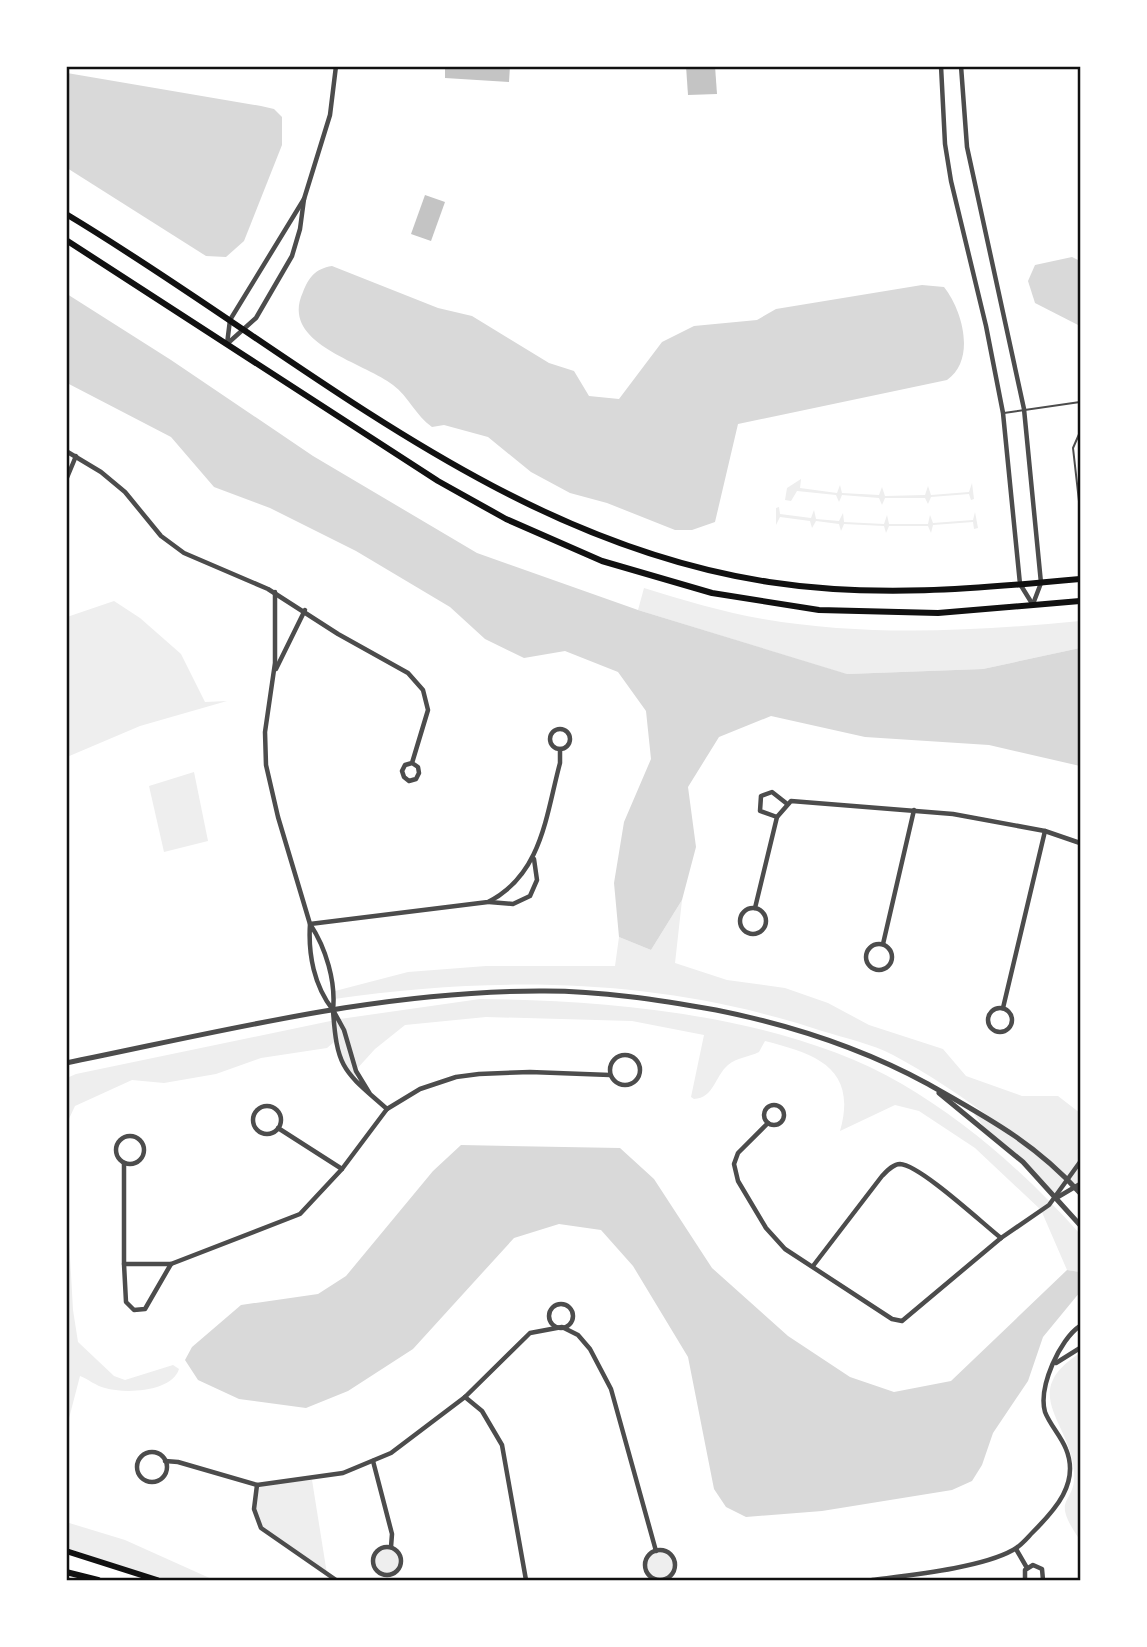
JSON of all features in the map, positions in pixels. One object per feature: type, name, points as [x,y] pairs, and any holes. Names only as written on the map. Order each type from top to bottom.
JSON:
[{"type":"main road","points":[[66,214],[466,473],[550,517],[624,546],[715,572],[815,588],[906,592],[1080,579]]},
{"type":"main road","points":[[66,240],[475,503],[550,540],[624,569],[737,598],[819,610],[938,613],[1080,601]]},
{"type":"main road","points":[[66,1551],[157,1580]]},
{"type":"main road","points":[[66,1572],[98,1580]]},
{"type":"street","points":[[227,344],[256,318],[292,256],[300,229],[304,199],[323,142],[336,66]]},
{"type":"street","points":[[941,66],[945,144],[951,181],[986,326],[1003,413],[1020,584],[1033,605]]},
{"type":"street","points":[[961,66],[967,147],[1024,409],[1041,583],[1033,605]]},
{"type":"street","points":[[227,344],[230,320],[304,199]]},
{"type":"street","points":[[66,451],[125,492],[161,536],[184,553],[275,592],[338,634],[408,673],[423,690],[428,710],[412,763]]},
{"type":"street","points":[[66,480],[76,456]]},
{"type":"street","points":[[275,592],[273,677],[265,732],[266,765],[278,817],[310,924],[318,936],[335,991],[333,1010],[338,1056],[345,1071],[387,1109]]},
{"type":"street","points":[[273,677],[304,610]]},
{"type":"street","points":[[560,729],[567,732],[570,739],[567,746],[560,749],[553,746],[550,739],[553,732],[560,729]]},
{"type":"street","points":[[488,902],[520,880],[534,859],[561,762],[560,749]]},
{"type":"street","points":[[412,763],[418,766],[419,773],[416,779],[409,781],[404,778],[402,771],[405,765],[412,763]]},
{"type":"street","points":[[777,817],[760,811],[761,796],[772,792],[786,803],[799,801],[834,807],[914,810],[1045,831],[1080,844]]},
{"type":"street","points":[[755,908],[777,817],[786,803]]},
{"type":"street","points":[[883,944],[914,810]]},
{"type":"street","points":[[1003,1008],[1045,831]]},
{"type":"street","points":[[310,924],[488,902],[513,904],[530,896],[537,880],[534,859]]},
{"type":"street","points":[[755,908],[763,914],[765,923],[760,931],[751,933],[743,928],[741,918],[746,910],[755,908]]},
{"type":"street","points":[[310,924],[309,950],[323,997],[344,1030],[356,1071],[370,1094]]},
{"type":"street","points":[[883,944],[891,950],[892,961],[886,969],[876,970],[868,964],[866,953],[873,945],[883,944]]},
{"type":"street","points":[[66,1063],[333,1010],[438,995],[533,991],[669,1000],[796,1028],[893,1064],[993,1119],[1079,1188],[1057,1197],[1001,1238],[902,1321],[892,1319],[785,1249],[766,1228],[736,1175],[735,1157],[768,1123]]},
{"type":"street","points":[[1003,1008],[1010,1014],[1012,1024],[1006,1031],[997,1033],[989,1027],[988,1017],[993,1010],[1003,1008]]},
{"type":"street","points":[[124,1264],[171,1264],[300,1214],[342,1169],[387,1109],[420,1090],[456,1077],[530,1072],[610,1076],[616,1083],[630,1084],[639,1074],[639,1064],[632,1056],[622,1055],[613,1060],[610,1076]]},
{"type":"street","points":[[929,1085],[1023,1162],[1080,1225]]},
{"type":"street","points":[[774,1105],[780,1107],[784,1112],[782,1121],[777,1125],[768,1123],[765,1110],[774,1105]]},
{"type":"street","points":[[269,1106],[277,1110],[281,1119],[278,1128],[266,1134],[258,1131],[253,1119],[256,1111],[269,1106]]},
{"type":"street","points":[[278,1128],[342,1169]]},
{"type":"street","points":[[124,1163],[137,1163],[143,1156],[142,1143],[136,1137],[123,1138],[117,1144],[116,1153],[124,1163],[126,1302],[134,1310],[145,1309],[171,1264]]},
{"type":"street","points":[[1057,1197],[1080,1162]]},
{"type":"street","points":[[813,1266],[882,1175],[892,1166],[900,1164],[922,1173],[1001,1238]]},
{"type":"street","points":[[165,1461],[166,1472],[160,1480],[151,1482],[138,1474],[139,1460],[146,1454],[155,1453],[165,1461],[178,1462],[257,1485],[323,1478],[373,1461],[391,1453],[466,1396],[530,1333],[562,1327],[569,1324],[573,1317],[568,1306],[561,1304],[551,1309],[549,1316],[555,1326],[562,1327],[578,1335],[590,1349],[607,1380],[622,1418],[636,1485],[656,1551]]},
{"type":"street","points":[[872,1580],[900,1579],[996,1558],[1016,1549],[1059,1504],[1068,1487],[1071,1468],[1066,1449],[1044,1404],[1055,1364],[1066,1339],[1080,1326]]},
{"type":"street","points":[[1055,1364],[1080,1348]]},
{"type":"street","points":[[466,1396],[482,1411],[502,1445],[526,1580]]},
{"type":"street","points":[[373,1461],[392,1534],[390,1547]]},
{"type":"street","points":[[257,1485],[254,1509],[261,1528],[336,1580]]},
{"type":"street","points":[[390,1547],[398,1553],[401,1562],[397,1571],[384,1575],[374,1566],[374,1558],[382,1548],[390,1547]]},
{"type":"street","points":[[1016,1549],[1027,1568],[1025,1580]]},
{"type":"street","points":[[656,1551],[665,1551],[674,1561],[674,1570],[664,1579],[654,1579],[647,1572],[647,1559],[656,1551]]},
{"type":"street","points":[[1027,1568],[1039,1567],[1044,1572],[1043,1580]]},
{"type":"lane","points":[[1003,413],[1080,401]]},
{"type":"lane","points":[[1080,432],[1073,448],[1080,510]]},
{"type":"shaded area","points":[[67,73],[274,109],[282,117],[282,145],[244,241],[226,257],[206,256],[67,168]]},
{"type":"shaded area","points":[[1072,257],[1080,261],[1080,326],[1035,303],[1028,281],[1035,265]]},
{"type":"shaded area","points":[[332,266],[438,308],[472,316],[549,363],[574,371],[589,396],[619,399],[662,342],[694,326],[757,320],[776,309],[922,285],[944,287],[951,297],[961,322],[964,348],[956,371],[947,380],[738,424],[715,522],[692,530],[675,530],[607,503],[570,493],[531,472],[488,437],[444,425],[432,427],[393,385],[327,349],[313,338],[303,325],[299,310],[303,292],[313,274]]},
{"type":"shaded area","points":[[67,294],[313,456],[477,553],[638,610],[847,674],[983,669],[1080,648],[1080,766],[989,745],[865,737],[771,716],[719,737],[688,787],[696,847],[682,900],[651,950],[619,937],[614,883],[624,822],[651,759],[646,711],[618,672],[565,651],[524,658],[485,639],[450,607],[356,551],[270,508],[214,487],[171,437],[67,383]]},
{"type":"shaded area","points":[[801,479],[800,488],[837,493],[840,485],[842,493],[879,495],[882,487],[885,496],[925,495],[928,486],[931,495],[969,492],[972,483],[974,499],[971,500],[969,494],[931,497],[928,504],[925,498],[885,498],[882,505],[879,498],[842,495],[839,502],[836,495],[797,491],[791,501],[785,500],[787,488]]},
{"type":"shaded area","points":[[779,507],[780,514],[811,518],[814,510],[816,519],[839,521],[843,513],[844,522],[884,524],[887,515],[889,524],[928,524],[930,515],[933,523],[973,520],[975,512],[978,528],[974,529],[973,522],[933,525],[931,533],[928,526],[889,526],[886,533],[884,526],[844,524],[841,531],[839,524],[816,521],[812,528],[810,521],[780,517],[776,525],[776,508]]},
{"type":"shaded area","points":[[644,588],[748,616],[802,625],[882,630],[961,630],[1080,621],[1080,648],[983,669],[846,674],[638,610]]},
{"type":"shaded area","points":[[114,601],[140,618],[181,654],[205,702],[227,701],[140,726],[67,757],[67,617]]},
{"type":"shaded area","points":[[194,772],[208,841],[164,852],[149,786]]},
{"type":"shaded area","points":[[682,900],[675,963],[727,980],[785,988],[828,1003],[869,1025],[943,1049],[966,1076],[1022,1096],[1058,1096],[1080,1113],[1080,1184],[1076,1188],[1068,1179],[1057,1197],[987,1131],[974,1114],[991,1118],[893,1055],[762,1013],[702,1000],[580,986],[458,986],[334,999],[335,991],[408,972],[486,966],[615,966],[619,937],[651,950]]},
{"type":"shaded area","points":[[480,999],[586,1003],[697,1016],[806,1042],[856,1061],[902,1084],[951,1116],[1019,1172],[1080,1234],[1080,1272],[1067,1270],[1041,1210],[975,1148],[919,1111],[895,1105],[840,1131],[844,1110],[843,1092],[838,1078],[816,1059],[765,1041],[759,1052],[728,1065],[706,1095],[694,1099],[691,1097],[704,1035],[632,1021],[486,1017],[405,1025],[375,1049],[355,1071],[356,1079],[345,1071],[334,1042],[327,1048],[261,1058],[216,1074],[164,1083],[132,1080],[75,1106],[67,1123],[67,1078],[76,1074],[340,1019]]},
{"type":"shaded area","points":[[461,1145],[620,1148],[654,1179],[712,1268],[788,1336],[850,1377],[894,1392],[951,1381],[1067,1270],[1080,1272],[1080,1292],[1043,1337],[1028,1381],[993,1433],[982,1465],[972,1481],[952,1490],[822,1511],[746,1517],[726,1507],[714,1489],[688,1357],[633,1266],[601,1230],[559,1224],[514,1238],[413,1349],[348,1391],[306,1408],[239,1399],[198,1380],[185,1360],[192,1347],[241,1305],[318,1294],[346,1276],[433,1171]]},
{"type":"shaded area","points":[[66,1185],[73,1310],[78,1342],[114,1376],[125,1380],[173,1365],[179,1369],[175,1377],[167,1383],[135,1391],[105,1388],[80,1376],[67,1426]]},
{"type":"shaded area","points":[[1080,1353],[1080,1540],[1066,1515],[1065,1507],[1074,1482],[1071,1453],[1052,1408],[1050,1395],[1052,1381],[1062,1368]]},
{"type":"shaded area","points":[[312,1480],[327,1574],[267,1533],[255,1516],[257,1485]]},
{"type":"shaded area","points":[[66,1522],[125,1540],[214,1580],[163,1580],[67,1548]]},
{"type":"shaded area","points":[[387,1547],[397,1551],[401,1561],[397,1571],[387,1575],[377,1571],[373,1561],[377,1551]]},
{"type":"shaded area","points":[[660,1550],[666,1551],[674,1559],[674,1571],[666,1579],[660,1580],[654,1579],[646,1571],[645,1565],[646,1559],[654,1551]]},
{"type":"building","points":[[445,66],[510,66],[509,82],[445,78]]},
{"type":"building","points":[[686,66],[715,66],[717,94],[688,95]]},
{"type":"building","points":[[425,195],[445,202],[431,241],[411,234]]}]
